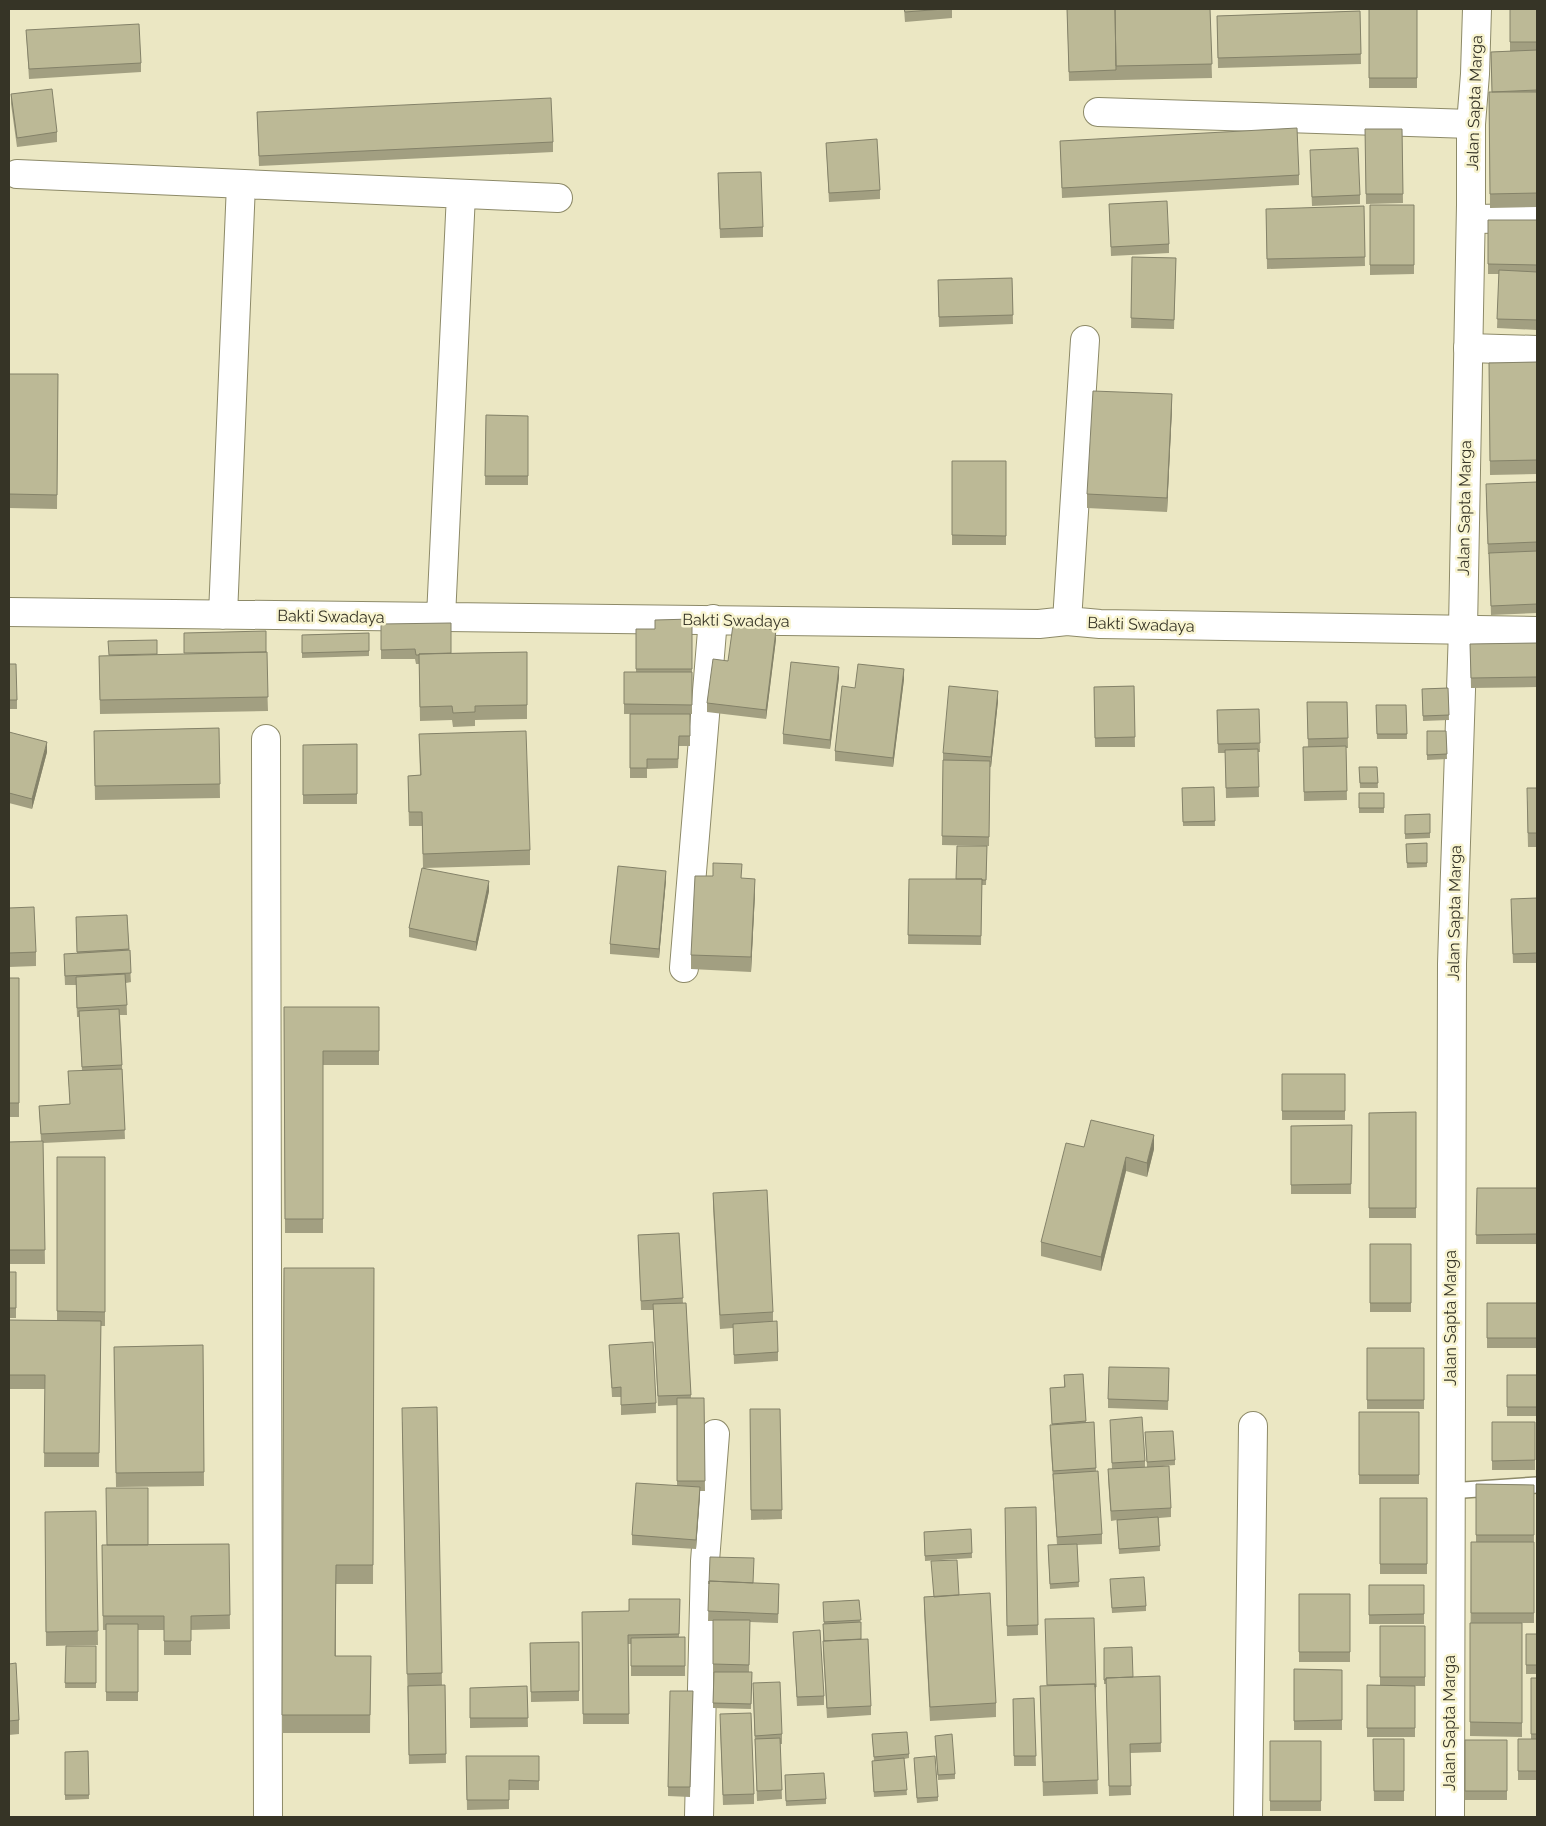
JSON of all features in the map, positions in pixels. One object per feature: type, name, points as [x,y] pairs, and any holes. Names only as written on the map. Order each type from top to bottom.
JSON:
[{"type":"street","name":"Jalan Sapta Marga","points":[[1450,1817],[1449,1491],[1452,964],[1463,629],[1471,219],[1470,124],[1475,74],[1477,9]]},
{"type":"street","points":[[1098,112],[1470,124]]},
{"type":"street","points":[[17,174],[558,198]]},
{"type":"street","points":[[223,615],[241,184]]},
{"type":"street","points":[[441,617],[461,194]]},
{"type":"street","points":[[1471,219],[1537,218]]},
{"type":"street","points":[[1067,621],[1085,340]]},
{"type":"street","points":[[1468,348],[1537,350]]},
{"type":"street","name":"Bakti Swadaya","points":[[9,612],[1038,624],[1067,621],[1100,624],[1537,631]]},
{"type":"street","points":[[684,968],[713,619]]},
{"type":"street","points":[[266,738],[268,1817]]},
{"type":"street","points":[[1248,1817],[1253,1426]]},
{"type":"street","points":[[699,1817],[705,1561],[715,1434]]},
{"type":"lane","points":[[1449,1491],[1537,1485]]},
{"type":"building","points":[[904,9],[944,9],[905,12]]},
{"type":"building","points":[[1067,9],[1115,9],[1116,70],[1069,72]]},
{"type":"building","points":[[1115,9],[1210,9],[1212,64],[1116,66]]},
{"type":"building","points":[[1369,9],[1417,9],[1417,78],[1369,78]]},
{"type":"building","points":[[1510,9],[1537,9],[1537,42],[1510,42]]},
{"type":"building","points":[[1360,11],[1361,54],[1218,58],[1217,16]]},
{"type":"building","points":[[139,24],[141,63],[29,69],[26,30]]},
{"type":"building","points":[[1537,50],[1537,90],[1492,92],[1491,52]]},
{"type":"building","points":[[52,89],[57,132],[17,138],[11,94]]},
{"type":"building","points":[[1489,92],[1537,92],[1537,193],[1490,194]]},
{"type":"building","points":[[551,98],[553,142],[259,156],[257,112]]},
{"type":"building","points":[[1297,128],[1299,175],[1062,188],[1060,141]]},
{"type":"building","points":[[1365,129],[1402,129],[1403,194],[1366,194]]},
{"type":"building","points":[[877,139],[880,190],[829,193],[826,143]]},
{"type":"building","points":[[1358,148],[1360,195],[1312,197],[1310,150]]},
{"type":"building","points":[[761,172],[763,227],[720,229],[718,173]]},
{"type":"building","points":[[1167,201],[1169,244],[1111,247],[1109,204]]},
{"type":"building","points":[[1370,205],[1414,205],[1414,265],[1370,265]]},
{"type":"building","points":[[1364,206],[1365,257],[1267,259],[1266,209]]},
{"type":"building","points":[[1488,220],[1537,220],[1537,265],[1488,264]]},
{"type":"building","points":[[1132,257],[1176,258],[1174,320],[1131,318]]},
{"type":"building","points":[[1499,270],[1537,272],[1537,320],[1497,319]]},
{"type":"building","points":[[1012,278],[1013,315],[939,317],[938,280]]},
{"type":"building","points":[[1537,362],[1537,460],[1490,461],[1489,363]]},
{"type":"building","points":[[9,374],[58,374],[57,495],[9,494]]},
{"type":"building","points":[[1093,391],[1172,394],[1167,498],[1087,494]]},
{"type":"building","points":[[486,415],[528,416],[528,476],[485,476]]},
{"type":"building","points":[[952,461],[1006,461],[1006,536],[952,535]]},
{"type":"building","points":[[1537,482],[1537,542],[1488,544],[1486,484]]},
{"type":"building","points":[[1537,551],[1537,604],[1491,606],[1489,553]]},
{"type":"building","points":[[692,619],[692,669],[636,669],[636,629],[655,629],[655,620]]},
{"type":"building","points":[[451,623],[451,653],[416,655],[415,649],[381,650],[381,624]]},
{"type":"building","points":[[733,625],[776,630],[766,710],[707,703],[713,659],[728,661]]},
{"type":"building","points":[[266,631],[266,652],[184,653],[184,633]]},
{"type":"building","points":[[369,633],[369,651],[302,653],[302,635]]},
{"type":"building","points":[[157,640],[157,654],[109,655],[108,641]]},
{"type":"building","points":[[1537,643],[1537,677],[1471,678],[1470,644]]},
{"type":"building","points":[[267,652],[268,697],[100,700],[99,656]]},
{"type":"building","points":[[527,652],[527,705],[475,706],[475,712],[453,713],[452,706],[420,707],[419,654]]},
{"type":"building","points":[[791,662],[839,667],[830,740],[783,734]]},
{"type":"building","points":[[9,664],[16,664],[17,700],[9,700]]},
{"type":"building","points":[[858,664],[904,669],[893,758],[835,751],[842,686],[855,688]]},
{"type":"building","points":[[624,672],[692,672],[692,705],[624,704]]},
{"type":"building","points":[[949,686],[998,691],[991,757],[943,753]]},
{"type":"building","points":[[1134,686],[1135,737],[1095,738],[1094,687]]},
{"type":"building","points":[[1448,688],[1449,715],[1423,716],[1422,689]]},
{"type":"building","points":[[1307,702],[1347,702],[1348,738],[1308,739]]},
{"type":"building","points":[[1376,705],[1406,705],[1407,734],[1377,734]]},
{"type":"building","points":[[1259,709],[1260,743],[1218,744],[1217,710]]},
{"type":"building","points":[[630,714],[690,714],[690,736],[679,736],[678,759],[647,759],[647,768],[630,768]]},
{"type":"building","points":[[219,728],[220,784],[95,786],[94,731]]},
{"type":"building","points":[[526,731],[530,850],[423,854],[422,812],[409,812],[408,776],[421,775],[419,734]]},
{"type":"building","points":[[1427,731],[1446,731],[1447,754],[1427,755]]},
{"type":"building","points":[[9,732],[47,742],[32,799],[9,793]]},
{"type":"building","points":[[357,744],[357,794],[303,795],[303,745]]},
{"type":"building","points":[[1346,746],[1347,791],[1304,792],[1303,747]]},
{"type":"building","points":[[1258,749],[1259,787],[1226,788],[1225,750]]},
{"type":"building","points":[[943,760],[990,761],[989,837],[942,836]]},
{"type":"building","points":[[1359,767],[1377,767],[1378,783],[1360,783]]},
{"type":"building","points":[[1214,787],[1215,821],[1183,822],[1182,788]]},
{"type":"building","points":[[1527,788],[1537,788],[1537,833],[1528,833]]},
{"type":"building","points":[[1359,793],[1384,793],[1384,808],[1359,808]]},
{"type":"building","points":[[1430,814],[1430,833],[1405,834],[1405,815]]},
{"type":"building","points":[[1427,843],[1427,863],[1407,863],[1406,844]]},
{"type":"building","points":[[957,846],[987,846],[986,880],[956,879]]},
{"type":"building","points":[[713,863],[742,864],[741,878],[755,879],[751,957],[691,955],[695,876],[713,876]]},
{"type":"building","points":[[618,866],[666,871],[659,949],[610,944]]},
{"type":"building","points":[[422,868],[489,881],[476,942],[409,928]]},
{"type":"building","points":[[909,879],[982,879],[981,936],[908,935]]},
{"type":"building","points":[[1537,898],[1537,953],[1513,954],[1511,899]]},
{"type":"building","points":[[34,907],[36,952],[9,953],[9,908]]},
{"type":"building","points":[[127,915],[129,949],[77,952],[76,917]]},
{"type":"building","points":[[130,950],[131,973],[65,976],[64,954]]},
{"type":"building","points":[[125,974],[127,1005],[77,1008],[76,977]]},
{"type":"building","points":[[9,978],[19,978],[19,1103],[9,1103]]},
{"type":"building","points":[[284,1007],[379,1007],[379,1051],[323,1051],[323,1219],[285,1219]]},
{"type":"building","points":[[119,1009],[122,1065],[82,1067],[79,1011]]},
{"type":"building","points":[[122,1069],[125,1130],[41,1134],[39,1106],[70,1104],[68,1071]]},
{"type":"building","points":[[1282,1074],[1345,1074],[1345,1111],[1282,1111]]},
{"type":"building","points":[[1416,1112],[1416,1208],[1369,1208],[1369,1113]]},
{"type":"building","points":[[1091,1120],[1154,1135],[1147,1163],[1126,1157],[1101,1257],[1041,1242],[1066,1143],[1084,1147]]},
{"type":"building","points":[[1352,1125],[1351,1184],[1291,1185],[1291,1126]]},
{"type":"building","points":[[43,1141],[45,1250],[9,1250],[9,1142]]},
{"type":"building","points":[[57,1157],[105,1157],[105,1312],[57,1311]]},
{"type":"building","points":[[1477,1188],[1537,1188],[1537,1234],[1476,1235]]},
{"type":"building","points":[[767,1190],[773,1312],[720,1315],[713,1193]]},
{"type":"building","points":[[679,1233],[683,1298],[641,1301],[638,1235]]},
{"type":"building","points":[[1370,1244],[1411,1244],[1411,1303],[1370,1303]]},
{"type":"building","points":[[284,1268],[374,1268],[373,1565],[336,1565],[335,1656],[371,1656],[370,1715],[282,1715]]},
{"type":"building","points":[[9,1272],[16,1272],[16,1308],[9,1308]]},
{"type":"building","points":[[686,1303],[691,1395],[658,1396],[653,1304]]},
{"type":"building","points":[[1487,1303],[1537,1303],[1537,1338],[1487,1338]]},
{"type":"building","points":[[9,1320],[101,1321],[99,1453],[44,1453],[45,1375],[9,1375]]},
{"type":"building","points":[[777,1321],[778,1352],[734,1355],[733,1324]]},
{"type":"building","points":[[653,1342],[656,1403],[621,1405],[621,1387],[612,1388],[609,1345]]},
{"type":"building","points":[[203,1345],[204,1472],[116,1473],[114,1347]]},
{"type":"building","points":[[1367,1348],[1424,1348],[1424,1400],[1367,1400]]},
{"type":"building","points":[[1109,1367],[1169,1368],[1168,1401],[1108,1399]]},
{"type":"building","points":[[1083,1374],[1086,1421],[1052,1424],[1050,1388],[1065,1387],[1064,1375]]},
{"type":"building","points":[[1507,1375],[1537,1375],[1537,1407],[1507,1407]]},
{"type":"building","points":[[677,1398],[704,1398],[705,1481],[677,1481]]},
{"type":"building","points":[[437,1407],[442,1673],[407,1674],[402,1408]]},
{"type":"building","points":[[750,1409],[780,1409],[782,1510],[751,1510]]},
{"type":"building","points":[[1359,1412],[1419,1412],[1419,1475],[1359,1475]]},
{"type":"building","points":[[1142,1417],[1145,1461],[1112,1463],[1110,1420]]},
{"type":"building","points":[[1094,1422],[1096,1468],[1053,1471],[1050,1425]]},
{"type":"building","points":[[1492,1422],[1535,1422],[1535,1460],[1492,1461]]},
{"type":"building","points":[[1173,1431],[1175,1460],[1147,1462],[1145,1432]]},
{"type":"building","points":[[1169,1466],[1171,1508],[1111,1511],[1108,1469]]},
{"type":"building","points":[[1098,1471],[1102,1534],[1057,1537],[1053,1474]]},
{"type":"building","points":[[636,1483],[700,1487],[696,1540],[632,1535]]},
{"type":"building","points":[[1476,1484],[1534,1485],[1534,1535],[1476,1535]]},
{"type":"building","points":[[106,1488],[148,1488],[148,1545],[107,1545]]},
{"type":"building","points":[[1380,1498],[1427,1498],[1427,1564],[1380,1564]]},
{"type":"building","points":[[1036,1507],[1038,1625],[1007,1626],[1005,1508]]},
{"type":"building","points":[[96,1511],[98,1631],[46,1632],[45,1512]]},
{"type":"building","points":[[1158,1517],[1160,1546],[1119,1549],[1117,1520]]},
{"type":"building","points":[[971,1529],[972,1553],[925,1556],[924,1532]]},
{"type":"building","points":[[1471,1542],[1534,1542],[1534,1613],[1471,1613]]},
{"type":"building","points":[[229,1544],[230,1615],[191,1616],[191,1641],[164,1641],[164,1616],[103,1616],[102,1545]]},
{"type":"building","points":[[1077,1544],[1079,1582],[1050,1584],[1048,1545]]},
{"type":"building","points":[[710,1557],[754,1558],[753,1583],[709,1581]]},
{"type":"building","points":[[957,1560],[959,1595],[934,1597],[931,1561]]},
{"type":"building","points":[[1144,1577],[1146,1606],[1112,1608],[1110,1579]]},
{"type":"building","points":[[709,1581],[779,1584],[778,1614],[708,1611]]},
{"type":"building","points":[[1369,1585],[1424,1585],[1424,1614],[1369,1615]]},
{"type":"building","points":[[990,1593],[996,1703],[930,1707],[924,1597]]},
{"type":"building","points":[[1299,1594],[1350,1594],[1350,1652],[1299,1652]]},
{"type":"building","points":[[629,1599],[680,1599],[679,1634],[628,1635],[629,1714],[583,1714],[582,1612],[629,1611]]},
{"type":"building","points":[[859,1600],[861,1620],[824,1622],[823,1602]]},
{"type":"building","points":[[1094,1618],[1096,1687],[1095,1684],[1047,1685],[1045,1619]]},
{"type":"building","points":[[713,1620],[750,1620],[749,1665],[713,1664]]},
{"type":"building","points":[[861,1622],[861,1639],[824,1641],[823,1624]]},
{"type":"building","points":[[1470,1623],[1522,1623],[1522,1723],[1470,1722]]},
{"type":"building","points":[[106,1624],[138,1624],[138,1692],[106,1692]]},
{"type":"building","points":[[1380,1626],[1425,1626],[1425,1677],[1380,1677]]},
{"type":"building","points":[[820,1630],[824,1696],[797,1697],[793,1632]]},
{"type":"building","points":[[1526,1634],[1537,1634],[1537,1665],[1526,1665]]},
{"type":"building","points":[[685,1637],[685,1666],[631,1666],[631,1638]]},
{"type":"building","points":[[868,1639],[871,1706],[827,1708],[823,1641]]},
{"type":"building","points":[[579,1642],[579,1691],[531,1692],[530,1643]]},
{"type":"building","points":[[66,1646],[96,1646],[96,1683],[65,1683]]},
{"type":"building","points":[[1132,1647],[1133,1677],[1106,1678],[1104,1680],[1104,1648]]},
{"type":"building","points":[[16,1663],[19,1720],[9,1721],[9,1664]]},
{"type":"building","points":[[1294,1669],[1342,1670],[1342,1720],[1294,1721]]},
{"type":"building","points":[[714,1672],[752,1672],[751,1704],[713,1703]]},
{"type":"building","points":[[1160,1676],[1161,1743],[1130,1744],[1131,1786],[1109,1786],[1106,1678]]},
{"type":"building","points":[[1531,1678],[1537,1678],[1537,1734],[1531,1734]]},
{"type":"building","points":[[780,1682],[782,1734],[755,1736],[753,1683]]},
{"type":"building","points":[[1095,1684],[1098,1780],[1043,1782],[1040,1686]]},
{"type":"building","points":[[445,1685],[446,1754],[409,1755],[408,1686]]},
{"type":"building","points":[[1367,1685],[1415,1686],[1415,1728],[1367,1728]]},
{"type":"building","points":[[527,1686],[528,1718],[470,1718],[470,1688]]},
{"type":"building","points":[[670,1691],[693,1691],[690,1787],[668,1787]]},
{"type":"building","points":[[1034,1698],[1036,1756],[1014,1756],[1013,1699]]},
{"type":"building","points":[[751,1713],[754,1794],[723,1795],[720,1714]]},
{"type":"building","points":[[907,1732],[909,1754],[874,1757],[872,1734]]},
{"type":"building","points":[[952,1734],[955,1774],[938,1775],[935,1736]]},
{"type":"building","points":[[780,1738],[782,1790],[757,1791],[755,1739]]},
{"type":"building","points":[[1373,1739],[1404,1739],[1404,1791],[1374,1791]]},
{"type":"building","points":[[1518,1739],[1537,1739],[1537,1771],[1518,1771]]},
{"type":"building","points":[[1465,1740],[1507,1740],[1507,1791],[1465,1791]]},
{"type":"building","points":[[1270,1741],[1321,1741],[1321,1801],[1270,1801]]},
{"type":"building","points":[[88,1751],[89,1795],[65,1795],[65,1752]]},
{"type":"building","points":[[466,1756],[539,1756],[539,1781],[509,1780],[509,1800],[467,1800]]},
{"type":"building","points":[[935,1756],[938,1797],[917,1798],[914,1758]]},
{"type":"building","points":[[904,1758],[907,1790],[874,1792],[872,1761]]},
{"type":"building","points":[[824,1773],[826,1799],[786,1801],[785,1775]]}]
